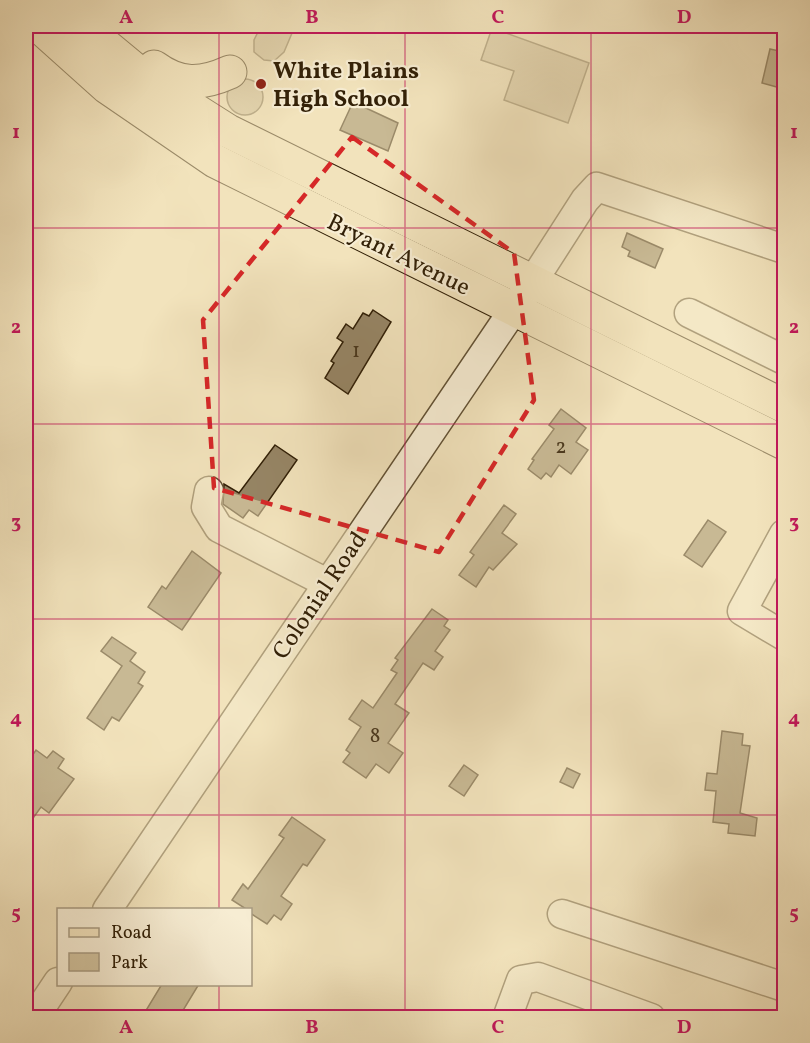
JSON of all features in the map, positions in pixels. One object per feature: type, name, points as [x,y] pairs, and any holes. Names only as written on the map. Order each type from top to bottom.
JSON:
[{"type":"main road","name":"Bryant Avenue","points":[[39,26],[129,104],[215,161],[784,443]]},
{"type":"main road","name":"Bryant Avenue","points":[[82,26],[146,79],[228,131],[784,405]]},
{"type":"main road","points":[[104,26],[165,75],[181,82],[202,82],[230,72]]},
{"type":"street","points":[[215,161],[228,131]]},
{"type":"street","name":"Colonial Road","points":[[108,908],[533,281],[585,200],[597,187],[784,249]]},
{"type":"street","points":[[689,313],[784,360]]},
{"type":"street","points":[[209,491],[206,507],[219,528],[327,583]]},
{"type":"street","points":[[784,534],[742,611],[784,636]]},
{"type":"street","points":[[562,914],[784,987]]},
{"type":"street","points":[[507,1017],[521,980],[538,977],[651,1017]]},
{"type":"street","points":[[34,1017],[57,983]]},
{"type":"highlighted area","points":[[352,137],[514,253],[534,400],[439,552],[214,488],[203,320]]},
{"type":"green space","points":[[203,26],[237,26],[225,33]]},
{"type":"green space","points":[[261,26],[295,26],[284,52],[274,61],[264,60],[254,52],[254,40]]},
{"type":"green space","points":[[492,28],[589,63],[568,123],[504,100],[514,71],[481,60]]},
{"type":"green space","points":[[245,79],[257,85],[263,97],[257,109],[245,115],[233,109],[227,97],[233,85]]},
{"type":"building","points":[[770,49],[784,52],[784,89],[762,83]]},
{"type":"building","points":[[353,102],[398,123],[388,151],[340,130]]},
{"type":"building","points":[[627,233],[663,249],[655,268],[628,256],[630,251],[622,247]]},
{"type":"building","points":[[373,310],[391,322],[348,394],[325,378],[334,363],[331,361],[343,342],[337,338],[346,324],[353,329],[363,313],[369,316]]},
{"type":"building","points":[[561,409],[586,428],[576,442],[588,450],[571,474],[559,465],[551,477],[546,473],[541,479],[528,469],[534,460],[532,459],[554,429],[549,425]]},
{"type":"building","points":[[275,445],[297,460],[258,516],[249,510],[243,518],[223,504],[224,484],[239,493]]},
{"type":"building","points":[[504,505],[516,514],[502,533],[517,544],[493,570],[489,567],[476,587],[459,575],[474,555],[470,552]]},
{"type":"building","points":[[708,520],[726,532],[702,567],[684,555]]},
{"type":"building","points":[[192,551],[221,573],[182,630],[148,607],[162,586],[166,589]]},
{"type":"building","points":[[432,609],[448,620],[444,626],[450,630],[435,651],[443,657],[434,670],[423,663],[395,704],[409,713],[388,743],[403,753],[389,773],[376,764],[366,778],[343,762],[350,753],[346,750],[361,727],[349,719],[362,700],[373,708],[397,673],[391,670],[398,660],[395,658]]},
{"type":"building","points":[[112,637],[136,653],[130,661],[145,672],[138,683],[143,686],[119,721],[112,717],[104,730],[87,718],[122,666],[101,651]]},
{"type":"building","points":[[722,731],[743,734],[742,745],[750,746],[740,813],[757,818],[755,836],[728,833],[729,824],[713,822],[716,791],[705,790],[707,773],[717,774]]},
{"type":"building","points":[[36,750],[47,758],[53,751],[64,759],[58,768],[74,779],[49,813],[41,807],[26,828],[26,765]]},
{"type":"building","points":[[464,765],[478,775],[464,796],[449,786]]},
{"type":"building","points":[[567,768],[580,774],[573,788],[560,782]]},
{"type":"building","points":[[292,817],[325,840],[307,866],[303,864],[281,896],[292,904],[281,920],[274,915],[267,924],[252,914],[252,908],[244,908],[232,900],[243,884],[248,889],[284,838],[279,835]]},
{"type":"building","points":[[161,986],[198,986],[179,1017],[142,1017]]},
{"type":"place","name":"White Plains High School","points":[[261,84]]}]
